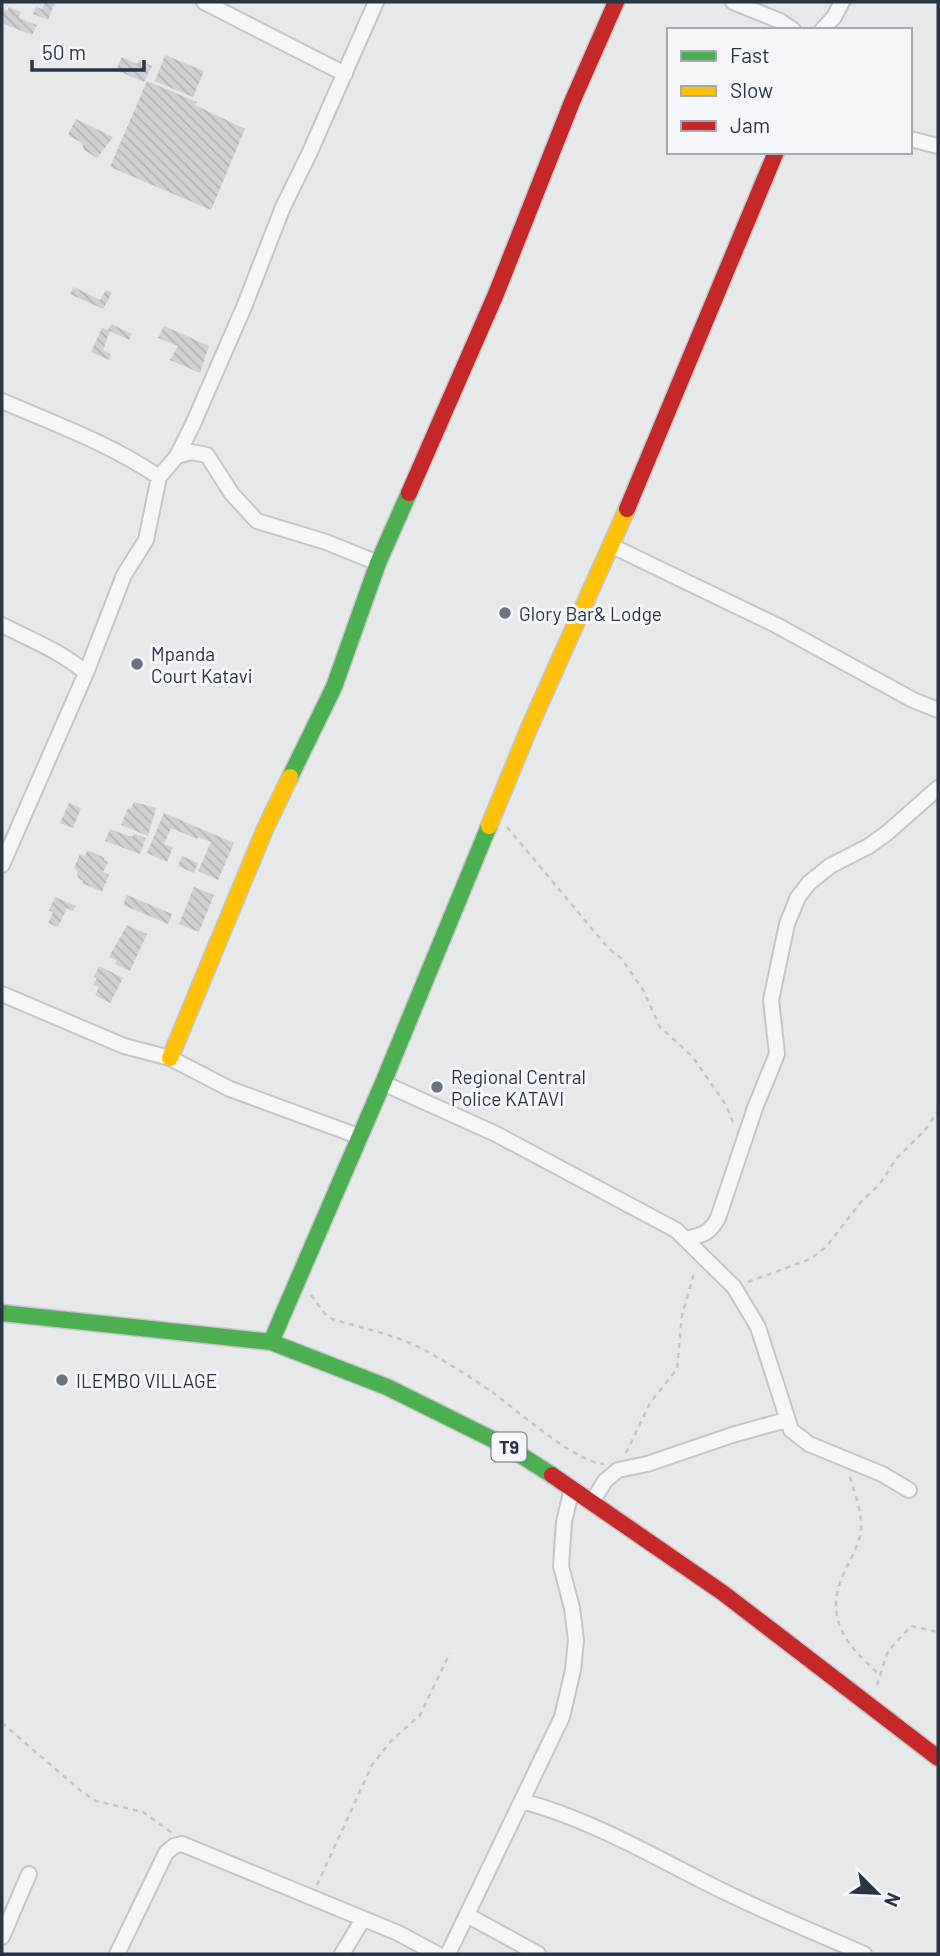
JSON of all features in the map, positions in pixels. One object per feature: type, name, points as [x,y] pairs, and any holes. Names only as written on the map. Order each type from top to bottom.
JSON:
[{"type":"main road","points":[[170,1058],[265,830],[334,687],[378,563],[496,294],[572,102],[616,2]]},
{"type":"main road","points":[[271,1342],[383,1083],[530,726],[612,547],[775,154]]},
{"type":"main road","name":"T9","points":[[2,1312],[271,1342],[387,1387],[508,1447],[572,1488],[723,1593],[938,1758]]},
{"type":"street","points":[[204,2],[345,74]]},
{"type":"street","points":[[2,865],[6,845],[86,673],[124,575],[146,540],[159,477],[177,456],[376,2]]},
{"type":"street","points":[[733,2],[780,21],[790,28]]},
{"type":"street","points":[[824,28],[842,2]]},
{"type":"street","points":[[912,140],[938,146]]},
{"type":"street","points":[[2,401],[136,461],[159,477]]},
{"type":"street","points":[[177,456],[191,452],[207,455],[232,494],[257,521],[334,545],[378,563]]},
{"type":"street","points":[[612,547],[776,625],[938,710]]},
{"type":"street","points":[[2,625],[55,650],[86,673]]},
{"type":"street","points":[[686,1239],[705,1235],[718,1218],[777,1054],[771,1000],[787,924],[798,897],[809,883],[830,866],[869,846],[938,788]]},
{"type":"street","points":[[2,994],[124,1046],[170,1058],[230,1089],[358,1136]]},
{"type":"street","points":[[383,1083],[496,1134],[676,1230],[734,1287],[758,1327],[791,1430],[809,1444],[882,1474],[909,1490]]},
{"type":"street","points":[[592,1502],[605,1480],[620,1467],[647,1464],[786,1420]]},
{"type":"street","points":[[448,1954],[562,1717],[573,1670],[576,1640],[561,1566],[564,1522],[572,1488]]},
{"type":"street","points":[[522,1801],[568,1816],[627,1841],[727,1893],[864,1954]]},
{"type":"street","points":[[117,1954],[166,1853],[174,1846],[189,1845],[398,1933],[437,1954]]},
{"type":"street","points":[[2,1937],[29,1874]]},
{"type":"street","points":[[467,1915],[538,1954]]},
{"type":"street","points":[[342,1954],[363,1919]]},
{"type":"path","points":[[495,813],[608,948],[621,958],[643,990],[660,1027],[692,1056],[726,1105],[743,1144]]},
{"type":"path","points":[[734,1287],[810,1259],[826,1247],[938,1111]]},
{"type":"path","points":[[296,1284],[310,1294],[325,1314],[332,1318],[401,1338],[430,1353],[490,1390],[587,1460],[620,1467],[646,1411],[677,1368],[682,1315],[700,1254]]},
{"type":"path","points":[[845,1461],[860,1513],[861,1531],[840,1581],[836,1607],[838,1624],[842,1634],[859,1656],[881,1676]]},
{"type":"path","points":[[868,1704],[881,1676],[888,1651],[911,1626],[938,1632]]},
{"type":"path","points":[[312,1898],[372,1765],[391,1741],[421,1715],[450,1653]]},
{"type":"path","points":[[2,1723],[96,1801],[143,1812],[189,1845]]},
{"type":"building","points":[[45,2],[55,2],[48,20],[33,14],[36,7],[42,9]]},
{"type":"building","points":[[9,7],[21,12],[19,18],[37,25],[32,35],[2,23],[2,8],[7,11]]},
{"type":"building","points":[[165,55],[204,71],[193,97],[155,81]]},
{"type":"building","points":[[122,57],[137,64],[139,60],[152,66],[144,82],[116,70]]},
{"type":"building","points":[[147,81],[197,102],[195,105],[245,129],[211,210],[110,167]]},
{"type":"building","points":[[76,119],[113,137],[97,158],[84,150],[82,143],[68,135]]},
{"type":"building","points":[[74,287],[100,300],[106,290],[112,293],[103,309],[70,294]]},
{"type":"building","points":[[111,324],[132,334],[129,340],[110,331],[103,350],[111,354],[109,360],[91,352],[102,328],[108,330]]},
{"type":"building","points":[[164,326],[209,346],[200,373],[170,360],[178,346],[158,338]]},
{"type":"building","points":[[134,802],[156,808],[148,836],[121,825],[128,808],[131,809]]},
{"type":"building","points":[[69,803],[81,808],[73,828],[60,823]]},
{"type":"building","points":[[164,813],[234,843],[218,880],[198,871],[211,842],[198,837],[197,839],[171,828],[164,844],[173,847],[167,862],[147,853]]},
{"type":"building","points":[[110,829],[128,836],[134,834],[146,838],[140,854],[105,841]]},
{"type":"building","points":[[87,850],[108,862],[103,872],[109,875],[102,892],[82,883],[74,868],[80,854],[85,856]]},
{"type":"building","points":[[182,856],[198,863],[194,873],[178,866]]},
{"type":"building","points":[[194,887],[214,895],[199,932],[179,924]]},
{"type":"building","points":[[127,895],[172,914],[168,924],[123,905]]},
{"type":"building","points":[[55,897],[76,906],[73,911],[67,908],[58,927],[48,923],[53,912],[49,911]]},
{"type":"building","points":[[127,925],[147,934],[130,971],[115,964],[117,961],[109,957]]},
{"type":"building","points":[[99,966],[123,978],[110,1003],[95,995],[99,987],[93,985],[97,978],[94,977]]},
{"type":"traffic: fast","points":[[290,777],[334,687],[378,563],[409,493]]},
{"type":"traffic: fast","points":[[271,1342],[383,1083],[489,826]]},
{"type":"traffic: fast","points":[[2,1313],[271,1342],[387,1387],[508,1447],[552,1475]]},
{"type":"traffic: slow","points":[[489,826],[530,726],[627,509]]},
{"type":"traffic: slow","points":[[170,1058],[265,829],[290,777]]},
{"type":"traffic: jam","points":[[409,493],[496,294],[572,102],[616,2]]},
{"type":"traffic: jam","points":[[627,509],[775,154]]},
{"type":"traffic: jam","points":[[552,1475],[723,1593],[938,1758]]},
{"type":"place","name":"Glory Bar& Lodge","points":[[505,613]]},
{"type":"place","name":"Mpanda Court Katavi","points":[[137,664]]},
{"type":"place","name":"Regional Central Police KATAVI","points":[[437,1087]]},
{"type":"place","name":"ILEMBO VILLAGE","points":[[62,1380]]}]
